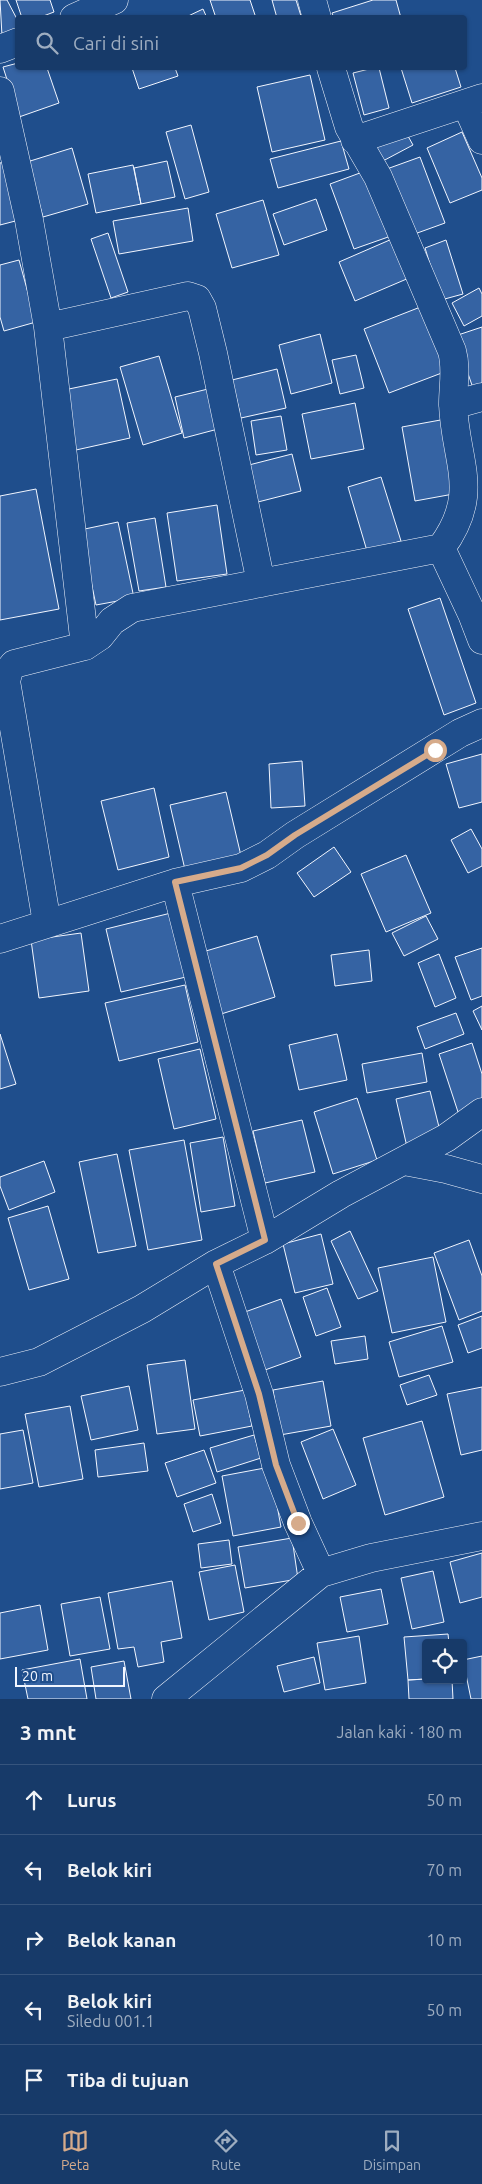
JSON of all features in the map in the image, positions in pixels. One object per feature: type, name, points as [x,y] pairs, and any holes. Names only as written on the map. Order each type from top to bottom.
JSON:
[{"type":"street","points":[[81,15],[114,0]]},
{"type":"street","points":[[312,0],[316,15]]},
{"type":"street","points":[[0,49],[15,43]]},
{"type":"street","points":[[48,923],[6,682],[9,670],[14,664],[85,646],[100,636],[112,621],[132,608],[441,548],[454,530],[461,513],[463,472],[454,405],[456,363],[378,177],[355,140],[344,113],[332,70]]},
{"type":"street","points":[[0,91],[29,220],[48,326],[85,646]]},
{"type":"street","points":[[355,140],[474,101],[482,140]]},
{"type":"street","points":[[48,326],[188,296],[197,299],[202,308],[213,353],[261,583]]},
{"type":"street","points":[[454,405],[482,397]]},
{"type":"street","points":[[441,548],[482,640]]},
{"type":"street","points":[[0,939],[175,882],[241,868],[267,855],[295,835],[482,722]]},
{"type":"street","points":[[175,882],[265,1240]]},
{"type":"street","points":[[0,1372],[39,1362],[142,1309],[216,1264],[265,1240],[341,1194],[446,1138],[482,1112]]},
{"type":"street","points":[[404,1161],[446,1169],[482,1180]]},
{"type":"street","points":[[216,1264],[259,1394],[276,1465],[298,1523],[322,1573]]},
{"type":"street","points":[[166,1699],[322,1573],[371,1558],[482,1536]]},
{"type":"building","points":[[0,0],[7,0],[15,15],[15,30],[2,36]]},
{"type":"building","points":[[16,0],[50,0],[54,12],[46,15],[21,15]]},
{"type":"building","points":[[210,0],[250,0],[255,15],[215,15]]},
{"type":"building","points":[[272,0],[296,0],[301,15],[276,15]]},
{"type":"building","points":[[373,0],[396,0],[400,15],[333,15],[332,13]]},
{"type":"building","points":[[203,9],[206,15],[190,15]]},
{"type":"building","points":[[15,64],[15,70],[48,70],[59,103],[19,117],[3,67]]},
{"type":"building","points":[[133,70],[176,70],[178,76],[139,89]]},
{"type":"building","points":[[365,70],[380,70],[389,108],[364,115],[353,73]]},
{"type":"building","points":[[402,70],[456,70],[461,87],[412,103]]},
{"type":"building","points":[[310,75],[325,140],[272,152],[257,87]]},
{"type":"building","points":[[191,125],[209,192],[185,199],[166,132]]},
{"type":"building","points":[[404,129],[413,145],[381,162],[372,146]]},
{"type":"building","points":[[462,132],[482,178],[482,190],[450,203],[427,148]]},
{"type":"building","points":[[341,141],[349,169],[278,188],[270,159]]},
{"type":"building","points":[[72,148],[88,204],[43,217],[27,162]]},
{"type":"building","points":[[420,157],[445,223],[409,236],[384,170]]},
{"type":"building","points":[[7,161],[23,219],[0,225],[0,163]]},
{"type":"building","points":[[167,161],[175,197],[141,204],[134,168]]},
{"type":"building","points":[[133,165],[141,204],[96,213],[88,174]]},
{"type":"building","points":[[368,170],[391,236],[354,249],[330,184]]},
{"type":"building","points":[[316,199],[327,230],[284,245],[273,214]]},
{"type":"building","points":[[263,200],[279,255],[232,268],[216,214]]},
{"type":"building","points":[[188,208],[193,241],[119,254],[113,221]]},
{"type":"building","points":[[108,233],[128,292],[111,298],[91,239]]},
{"type":"building","points":[[392,239],[409,278],[355,301],[339,262]]},
{"type":"building","points":[[446,240],[463,294],[441,300],[425,248]]},
{"type":"building","points":[[19,260],[36,322],[4,331],[0,317],[0,265]]},
{"type":"building","points":[[479,288],[482,294],[482,316],[464,326],[452,303]]},
{"type":"building","points":[[423,306],[447,371],[389,393],[364,329]]},
{"type":"building","points":[[482,327],[482,389],[474,391],[455,336]]},
{"type":"building","points":[[320,334],[332,383],[291,394],[279,345]]},
{"type":"building","points":[[356,355],[364,388],[340,394],[332,360]]},
{"type":"building","points":[[159,356],[182,433],[143,445],[120,367]]},
{"type":"building","points":[[277,369],[286,408],[241,418],[232,380]]},
{"type":"building","points":[[117,379],[130,438],[76,450],[64,390]]},
{"type":"building","points":[[208,389],[218,429],[184,438],[175,397]]},
{"type":"building","points":[[355,403],[364,449],[311,459],[302,414]]},
{"type":"building","points":[[281,416],[287,450],[256,455],[251,421]]},
{"type":"building","points":[[446,419],[459,493],[415,501],[402,427]]},
{"type":"building","points":[[292,454],[301,491],[254,503],[245,466]]},
{"type":"building","points":[[381,477],[401,541],[367,551],[348,487]]},
{"type":"building","points":[[36,489],[59,609],[0,620],[0,496]]},
{"type":"building","points":[[217,505],[227,574],[177,581],[167,513]]},
{"type":"building","points":[[155,518],[166,587],[139,591],[127,523]]},
{"type":"building","points":[[118,522],[134,598],[96,605],[80,530]]},
{"type":"building","points":[[440,598],[476,703],[444,715],[408,609]]},
{"type":"building","points":[[482,754],[482,802],[459,808],[446,764]]},
{"type":"building","points":[[302,761],[305,806],[271,808],[269,764]]},
{"type":"building","points":[[154,788],[169,857],[118,870],[101,801]]},
{"type":"building","points":[[226,792],[242,860],[186,874],[170,805]]},
{"type":"building","points":[[471,829],[482,849],[482,866],[468,873],[451,840]]},
{"type":"building","points":[[334,847],[351,872],[314,897],[297,873]]},
{"type":"building","points":[[406,855],[431,913],[386,932],[361,874]]},
{"type":"building","points":[[171,913],[186,977],[121,992],[106,929]]},
{"type":"building","points":[[426,916],[438,939],[404,956],[392,933]]},
{"type":"building","points":[[81,933],[89,991],[39,998],[31,940]]},
{"type":"building","points":[[257,936],[275,997],[218,1015],[199,953]]},
{"type":"building","points":[[482,948],[482,996],[471,1000],[455,957]]},
{"type":"building","points":[[369,950],[372,981],[335,986],[331,955]]},
{"type":"building","points":[[439,954],[456,998],[435,1007],[418,963]]},
{"type":"building","points":[[185,985],[198,1042],[119,1061],[105,1003]]},
{"type":"building","points":[[482,1006],[482,1030],[473,1011]]},
{"type":"building","points":[[456,1013],[464,1034],[425,1049],[417,1027]]},
{"type":"building","points":[[0,1034],[16,1084],[0,1089]]},
{"type":"building","points":[[337,1034],[347,1080],[299,1090],[289,1045]]},
{"type":"building","points":[[472,1043],[482,1074],[482,1107],[459,1115],[439,1054]]},
{"type":"building","points":[[200,1049],[216,1119],[174,1129],[158,1059]]},
{"type":"building","points":[[422,1053],[427,1082],[367,1093],[362,1064]]},
{"type":"building","points":[[430,1091],[442,1139],[407,1147],[396,1099]]},
{"type":"building","points":[[357,1098],[377,1160],[333,1174],[314,1112]]},
{"type":"building","points":[[302,1120],[315,1172],[265,1183],[253,1131]]},
{"type":"building","points":[[223,1137],[235,1206],[201,1212],[190,1143]]},
{"type":"building","points":[[184,1140],[202,1240],[148,1250],[129,1150]]},
{"type":"building","points":[[117,1154],[136,1246],[98,1253],[79,1162]]},
{"type":"building","points":[[44,1161],[55,1192],[9,1210],[0,1186],[0,1177]]},
{"type":"building","points":[[48,1206],[69,1279],[29,1290],[8,1218]]},
{"type":"building","points":[[350,1231],[378,1291],[358,1299],[331,1241]]},
{"type":"building","points":[[321,1234],[333,1284],[295,1293],[283,1244]]},
{"type":"building","points":[[469,1240],[482,1276],[482,1311],[459,1320],[434,1253]]},
{"type":"building","points":[[433,1257],[446,1322],[392,1333],[378,1268]]},
{"type":"building","points":[[327,1288],[341,1327],[316,1336],[303,1297]]},
{"type":"building","points":[[281,1299],[301,1357],[265,1370],[245,1312]]},
{"type":"building","points":[[482,1316],[482,1348],[468,1353],[458,1325]]},
{"type":"building","points":[[442,1326],[453,1362],[399,1377],[389,1342]]},
{"type":"building","points":[[365,1336],[368,1359],[335,1364],[331,1341]]},
{"type":"building","points":[[185,1360],[195,1429],[157,1434],[147,1365]]},
{"type":"building","points":[[429,1375],[437,1395],[407,1405],[400,1385]]},
{"type":"building","points":[[323,1381],[331,1426],[280,1435],[273,1390]]},
{"type":"building","points":[[129,1386],[138,1430],[91,1440],[81,1396]]},
{"type":"building","points":[[482,1387],[482,1450],[461,1455],[447,1394]]},
{"type":"building","points":[[245,1390],[252,1426],[200,1436],[193,1400]]},
{"type":"building","points":[[70,1406],[83,1479],[39,1487],[25,1414]]},
{"type":"building","points":[[422,1421],[444,1497],[385,1515],[363,1438]]},
{"type":"building","points":[[333,1429],[356,1485],[323,1499],[301,1442]]},
{"type":"building","points":[[23,1430],[33,1483],[0,1489],[0,1434]]},
{"type":"building","points":[[254,1435],[261,1458],[217,1472],[210,1448]]},
{"type":"building","points":[[144,1443],[148,1471],[98,1477],[95,1450]]},
{"type":"building","points":[[204,1450],[216,1483],[177,1497],[165,1463]]},
{"type":"building","points":[[270,1467],[281,1527],[233,1536],[222,1476]]},
{"type":"building","points":[[212,1494],[221,1523],[193,1532],[184,1504]]},
{"type":"building","points":[[292,1538],[298,1579],[245,1588],[238,1547]]},
{"type":"building","points":[[229,1540],[232,1564],[201,1568],[198,1544]]},
{"type":"building","points":[[482,1553],[482,1597],[460,1603],[450,1562]]},
{"type":"building","points":[[235,1565],[244,1612],[209,1620],[199,1572]]},
{"type":"building","points":[[433,1571],[444,1622],[412,1629],[401,1578]]},
{"type":"building","points":[[172,1581],[182,1638],[161,1642],[164,1662],[138,1667],[134,1647],[118,1649],[108,1593]]},
{"type":"building","points":[[381,1589],[388,1624],[347,1632],[340,1597]]},
{"type":"building","points":[[100,1597],[110,1649],[70,1656],[61,1604]]},
{"type":"building","points":[[40,1605],[48,1650],[0,1659],[0,1613]]},
{"type":"building","points":[[448,1634],[449,1639],[422,1639],[422,1679],[408,1680],[404,1637]]},
{"type":"building","points":[[359,1636],[366,1683],[325,1690],[317,1643]]},
{"type":"building","points":[[482,1656],[482,1699],[471,1699],[467,1680],[467,1659]]},
{"type":"building","points":[[314,1657],[320,1683],[284,1692],[277,1666]]},
{"type":"building","points":[[80,1659],[87,1699],[28,1699],[22,1670]]},
{"type":"building","points":[[124,1661],[131,1699],[96,1699],[91,1667]]},
{"type":"building","points":[[422,1679],[422,1684],[452,1684],[453,1699],[409,1699],[408,1680]]},
{"type":"route","points":[[298,1523],[276,1465],[259,1394],[216,1264],[265,1240],[175,882],[241,868],[267,855],[295,835],[435,750]]}]
